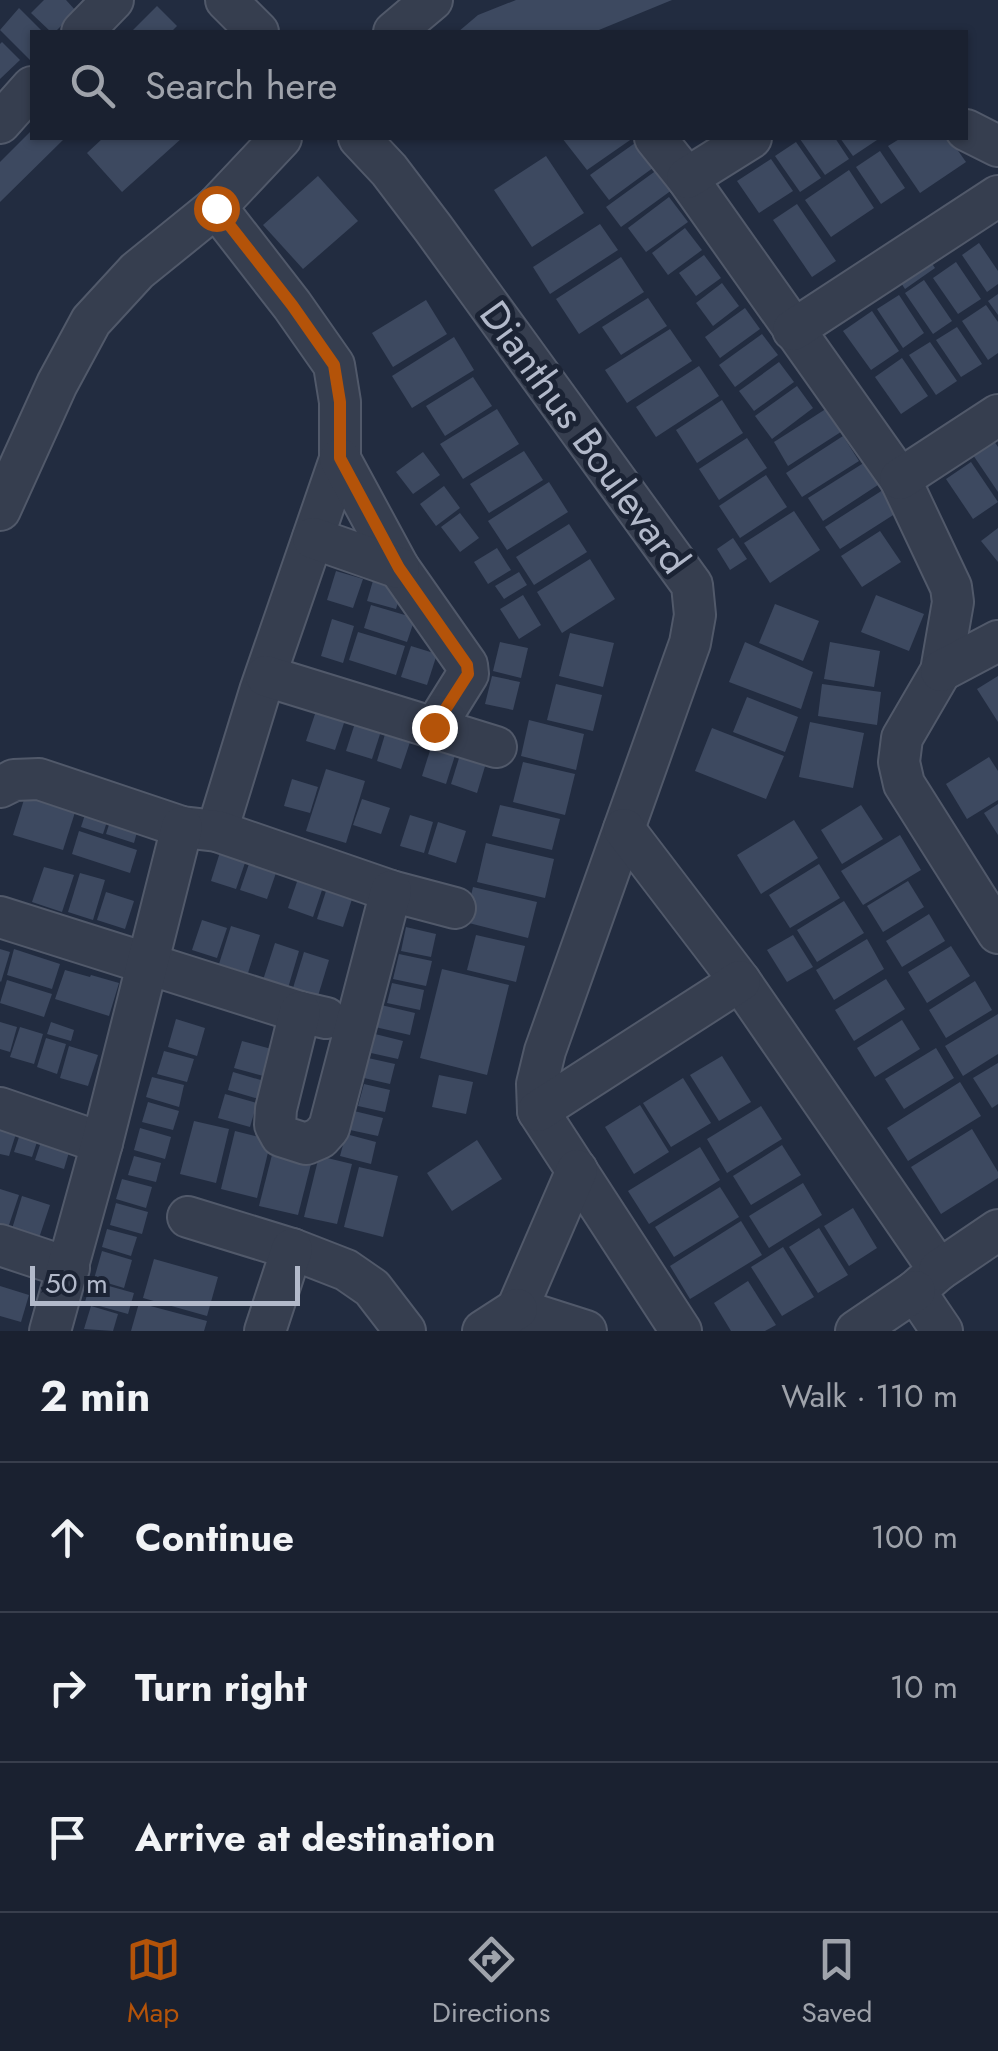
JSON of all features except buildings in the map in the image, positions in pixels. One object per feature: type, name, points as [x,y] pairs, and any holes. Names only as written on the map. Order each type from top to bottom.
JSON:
[{"type":"street","points":[[226,0],[256,30]]},
{"type":"street","points":[[396,30],[432,0]]},
{"type":"street","points":[[0,123],[30,89]]},
{"type":"street","points":[[968,131],[998,146]]},
{"type":"street","points":[[0,510],[57,384],[92,322],[137,271],[216,208],[279,140]]},
{"type":"street","name":"Dianthus Boulevard","points":[[361,140],[433,228],[692,585],[695,615],[690,644],[546,1051],[537,1084],[538,1110]]},
{"type":"street","points":[[657,140],[900,480],[951,587],[953,602],[941,671],[902,738],[899,762],[904,784],[998,933]]},
{"type":"street","points":[[687,178],[748,140]]},
{"type":"street","points":[[792,330],[998,196]]},
{"type":"street","points":[[50,1331],[147,962],[199,829],[266,676],[340,458],[340,402],[334,365],[216,208]]},
{"type":"street","points":[[900,480],[998,416]]},
{"type":"street","points":[[340,458],[399,568],[467,665],[468,674],[434,727]]},
{"type":"street","points":[[313,538],[399,568]]},
{"type":"street","points":[[941,671],[998,642]]},
{"type":"street","points":[[266,676],[496,747]]},
{"type":"street","points":[[0,787],[14,780],[39,780],[455,908]]},
{"type":"street","points":[[624,829],[740,981],[927,1280],[942,1331]]},
{"type":"street","points":[[300,1012],[275,1126],[281,1136],[306,1144],[320,1138],[329,1128],[391,891]]},
{"type":"street","points":[[0,917],[300,1012],[355,1024]]},
{"type":"street","points":[[681,1331],[538,1110],[740,981]]},
{"type":"street","points":[[0,1108],[102,1143]]},
{"type":"street","points":[[483,1331],[518,1309],[577,1170]]},
{"type":"street","points":[[188,1217],[346,1270],[372,1288],[405,1331]]},
{"type":"street","points":[[856,1331],[998,1230]]},
{"type":"street","points":[[0,1245],[69,1268]]},
{"type":"street","points":[[265,1331],[292,1250]]},
{"type":"street","points":[[518,1309],[586,1331]]},
{"type":"route","points":[[216,208],[334,365],[340,402],[340,458],[399,568],[467,665],[468,674],[434,727]]}]
